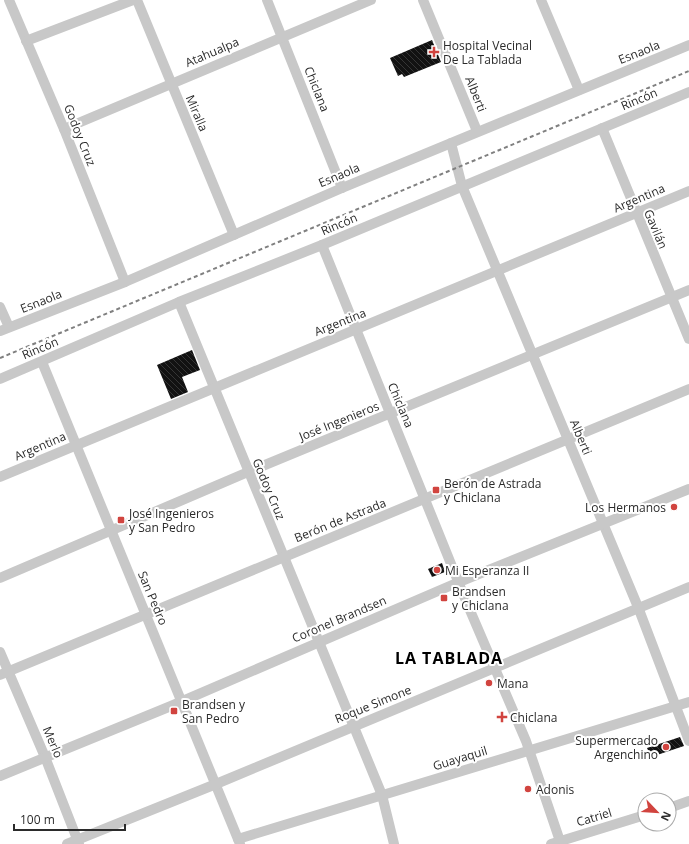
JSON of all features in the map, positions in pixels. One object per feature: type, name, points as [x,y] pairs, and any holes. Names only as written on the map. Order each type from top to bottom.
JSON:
[{"type":"street","name":"Godoy Cruz","points":[[9,0],[64,129],[125,282]]},
{"type":"street","points":[[26,41],[133,0]]},
{"type":"street","name":"Miralla","points":[[137,0],[170,84],[234,235]]},
{"type":"street","name":"Chiclana","points":[[267,0],[342,188]]},
{"type":"street","name":"Atahualpa","points":[[64,129],[371,0]]},
{"type":"street","name":"Alberti","points":[[423,0],[477,131]]},
{"type":"street","points":[[541,0],[579,90]]},
{"type":"street","name":"Esnaola","points":[[5,329],[125,282],[477,131],[689,45]]},
{"type":"street","name":"Rincón","points":[[0,379],[179,302],[322,246],[689,92]]},
{"type":"street","name":"Gavilán","points":[[602,128],[689,339]]},
{"type":"street","name":"Alberti","points":[[451,143],[462,186],[638,607],[677,706],[689,741]]},
{"type":"street","name":"Argentina","points":[[0,478],[76,445],[689,191]]},
{"type":"street","name":"Chiclana","points":[[322,246],[529,752],[557,843]]},
{"type":"street","name":"José Ingenieros","points":[[0,578],[248,472],[391,415],[533,354],[689,290]]},
{"type":"street","name":"Godoy Cruz","points":[[179,302],[382,795],[394,844]]},
{"type":"street","points":[[0,307],[5,329]]},
{"type":"street","name":"San Pedro","points":[[42,362],[239,841]]},
{"type":"street","name":"Berón de Astrada","points":[[4,674],[569,440],[689,388]]},
{"type":"street","name":"Coronel Brandsen","points":[[0,776],[459,582],[689,489]]},
{"type":"street","name":"Roque Simone","points":[[67,844],[78,842],[689,587]]},
{"type":"street","name":"Merlo","points":[[0,652],[4,674],[45,757],[78,842]]},
{"type":"street","name":"Guayaquil","points":[[239,841],[382,795],[529,752],[689,702]]},
{"type":"street","points":[[677,805],[689,801]]},
{"type":"street","name":"Catriel","points":[[557,843],[637,818]]},
{"type":"building","points":[[432,40],[441,62],[404,77],[402,74],[398,76],[390,58]]},
{"type":"building","points":[[192,350],[200,370],[182,377],[188,392],[171,399],[157,365]]},
{"type":"building","name":"Mi Esperanza II","points":[[442,563],[445,572],[432,577],[428,569]]},
{"type":"building","name":"Supermercado Argenchino","points":[[680,737],[684,746],[651,757],[647,748]]},
{"type":"railway","points":[[0,358],[689,71]]},
{"type":"place","name":"Hospital Vecinal De La Tablada","points":[[434,52]]},
{"type":"place","name":"Berón de Astrada y Chiclana","points":[[436,490]]},
{"type":"place","name":"Los Hermanos","points":[[674,507]]},
{"type":"place","name":"José Ingenieros y San Pedro","points":[[121,520]]},
{"type":"place","name":"Mi Esperanza II","points":[[437,570]]},
{"type":"place","name":"Brandsen y Chiclana","points":[[444,598]]},
{"type":"place","name":"Mana","points":[[489,683]]},
{"type":"place","name":"Brandsen y San Pedro","points":[[174,711]]},
{"type":"place","name":"Chiclana","points":[[502,717]]},
{"type":"place","name":"Supermercado Argenchino","points":[[666,747]]},
{"type":"place","name":"Adonis","points":[[528,789]]},
{"type":"district","name":"LA TABLADA","points":[[449,658]]}]
